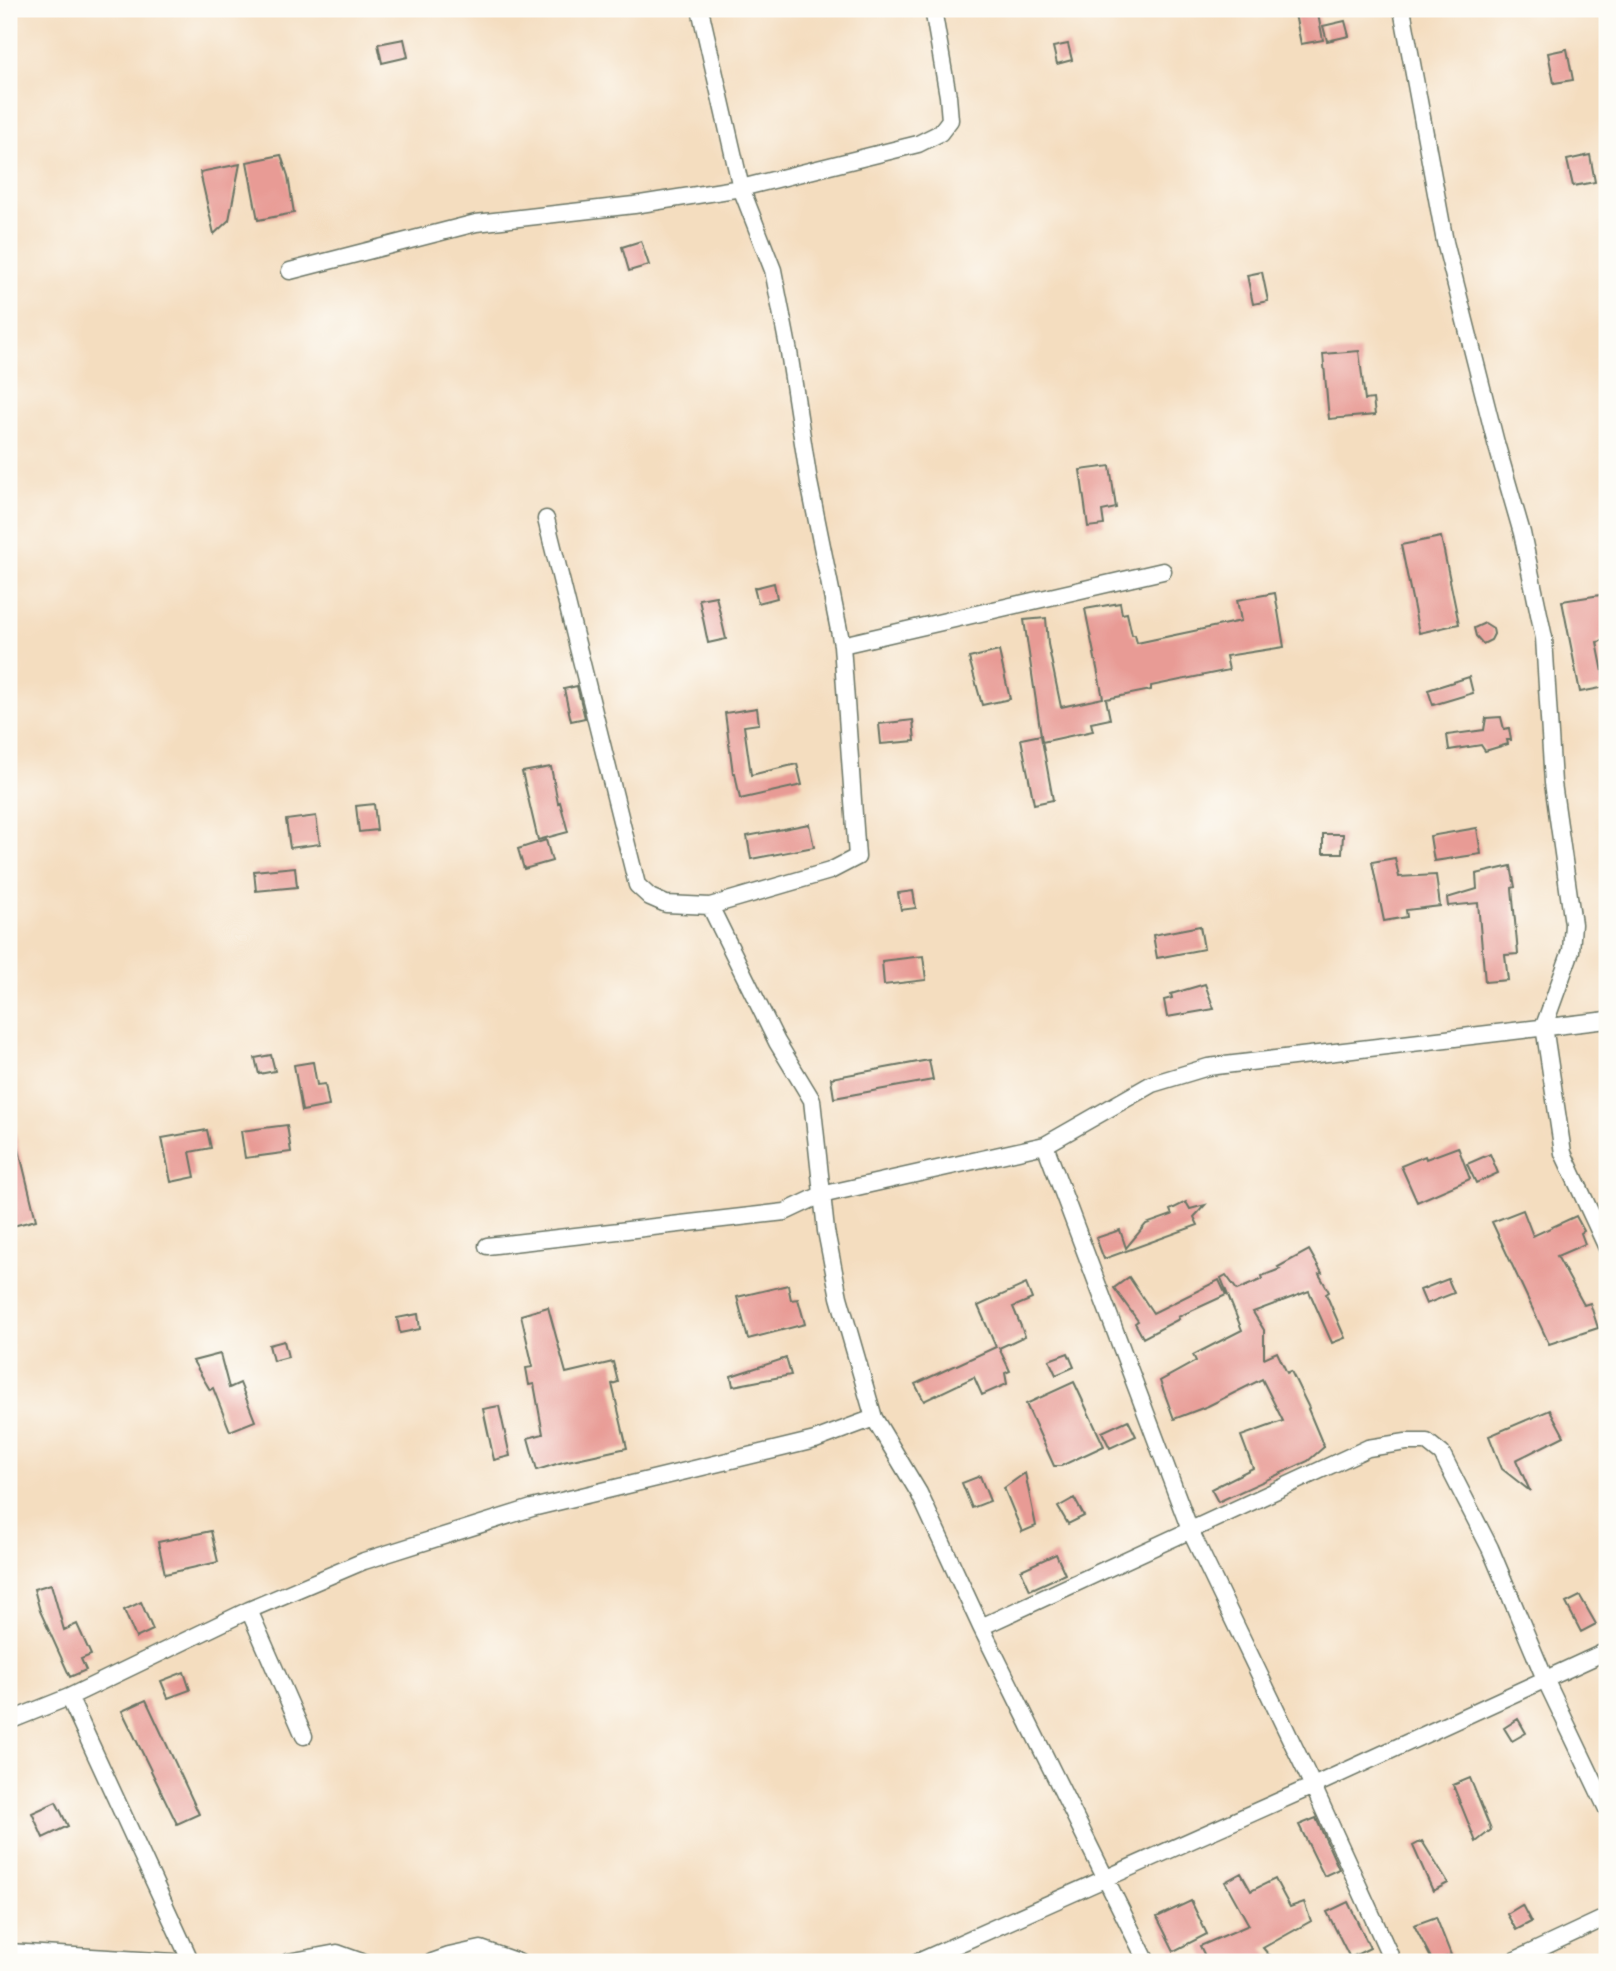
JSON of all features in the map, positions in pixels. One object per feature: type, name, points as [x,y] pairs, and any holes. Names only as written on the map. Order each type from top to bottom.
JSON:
[{"type":"street","points":[[546,519],[637,885],[650,897],[666,904],[710,906],[830,871],[857,857],[842,645],[809,482],[773,270],[741,188],[700,9]]},
{"type":"street","points":[[290,271],[476,223],[634,205],[741,188],[918,144],[940,133],[950,120],[933,9]]},
{"type":"street","points":[[1402,9],[1445,242],[1496,443],[1522,533],[1544,638],[1553,783],[1573,924],[1572,951],[1544,1027],[1563,1153],[1607,1248]]},
{"type":"street","points":[[842,645],[1163,571]]},
{"type":"street","points":[[710,906],[778,1042],[812,1100],[821,1195],[839,1297],[874,1418],[919,1493],[981,1627],[1147,1962]]},
{"type":"street","points":[[487,1246],[785,1212],[821,1195],[1045,1145],[1152,1084],[1208,1067],[1607,1020]]},
{"type":"street","points":[[1045,1145],[1190,1530],[1313,1786],[1393,1962]]},
{"type":"street","points":[[9,1721],[69,1697],[248,1610],[364,1561],[532,1508],[815,1440],[874,1418]]},
{"type":"street","points":[[981,1627],[1368,1448],[1406,1442],[1427,1443],[1442,1454],[1490,1548],[1545,1678],[1607,1809]]},
{"type":"street","points":[[248,1610],[304,1736]]},
{"type":"street","points":[[918,1962],[1607,1651]]},
{"type":"street","points":[[69,1697],[191,1962]]},
{"type":"street","points":[[1511,1962],[1607,1917]]},
{"type":"street","points":[[432,1962],[481,1949],[518,1962]]},
{"type":"street","points":[[9,1952],[174,1962]]},
{"type":"street","points":[[288,1962],[337,1953],[362,1962]]},
{"type":"building","points":[[1294,9],[1317,9],[1323,40],[1301,44]]},
{"type":"building","points":[[1345,21],[1349,36],[1327,41],[1323,26]]},
{"type":"building","points":[[404,39],[408,57],[382,63],[378,44]]},
{"type":"building","points":[[1068,44],[1072,60],[1057,64],[1053,47]]},
{"type":"building","points":[[1567,49],[1573,80],[1554,83],[1548,53]]},
{"type":"building","points":[[281,155],[288,176],[294,213],[258,220],[247,162]]},
{"type":"building","points":[[1590,155],[1595,182],[1573,186],[1567,160]]},
{"type":"building","points":[[240,164],[229,220],[214,234],[200,172]]},
{"type":"building","points":[[641,241],[649,265],[629,271],[622,247]]},
{"type":"building","points":[[1262,272],[1268,301],[1253,304],[1247,275]]},
{"type":"building","points":[[1359,351],[1365,400],[1373,399],[1375,415],[1329,419],[1323,354]]},
{"type":"building","points":[[1110,466],[1116,508],[1102,511],[1104,525],[1088,527],[1080,470]]},
{"type":"building","points":[[1441,537],[1459,624],[1419,633],[1401,545]]},
{"type":"building","points":[[774,583],[777,598],[758,603],[754,588]]},
{"type":"building","points":[[1275,593],[1284,647],[1226,656],[1229,670],[1151,686],[1151,690],[1106,699],[1110,719],[1091,723],[1093,731],[1042,742],[1024,620],[1046,618],[1048,644],[1061,707],[1103,698],[1085,609],[1120,603],[1122,614],[1127,613],[1132,635],[1135,635],[1137,643],[1241,621],[1237,600]]},
{"type":"building","points":[[1607,594],[1607,640],[1597,642],[1606,687],[1580,692],[1562,601]]},
{"type":"building","points":[[716,596],[726,639],[708,643],[699,599]]},
{"type":"building","points":[[1485,623],[1493,628],[1494,634],[1491,640],[1483,644],[1476,636],[1474,628]]},
{"type":"building","points":[[999,651],[1010,699],[982,705],[969,658]]},
{"type":"building","points":[[1469,677],[1473,693],[1433,705],[1428,690]]},
{"type":"building","points":[[577,686],[585,718],[571,721],[564,689]]},
{"type":"building","points":[[757,708],[759,724],[744,726],[751,775],[797,764],[802,785],[740,799],[733,773],[725,713]]},
{"type":"building","points":[[1501,717],[1504,729],[1509,728],[1511,740],[1507,740],[1508,744],[1485,751],[1481,745],[1449,750],[1447,735],[1484,730],[1486,718]]},
{"type":"building","points":[[913,720],[915,741],[881,744],[879,724]]},
{"type":"building","points":[[1041,735],[1053,800],[1034,804],[1021,739]]},
{"type":"building","points":[[551,767],[558,803],[560,802],[568,832],[538,840],[522,772]]},
{"type":"building","points":[[374,804],[377,830],[359,832],[356,806]]},
{"type":"building","points":[[316,816],[320,844],[290,848],[286,820]]},
{"type":"building","points":[[809,824],[814,847],[751,859],[747,836]]},
{"type":"building","points":[[1477,828],[1481,854],[1434,861],[1430,836]]},
{"type":"building","points":[[1323,834],[1343,834],[1342,853],[1323,853]]},
{"type":"building","points":[[546,840],[552,861],[524,869],[518,849]]},
{"type":"building","points":[[1395,858],[1399,877],[1436,875],[1440,906],[1406,910],[1407,917],[1384,921],[1372,862]]},
{"type":"building","points":[[1511,866],[1515,887],[1512,888],[1518,954],[1505,955],[1508,980],[1485,982],[1478,903],[1448,906],[1447,898],[1477,889],[1476,874]]},
{"type":"building","points":[[295,867],[297,887],[256,891],[254,871]]},
{"type":"building","points":[[913,891],[916,908],[901,910],[898,893]]},
{"type":"building","points":[[1200,926],[1204,949],[1157,958],[1153,935]]},
{"type":"building","points":[[923,956],[926,980],[884,985],[882,961]]},
{"type":"building","points":[[1205,984],[1214,1009],[1167,1017],[1164,1000],[1172,998],[1171,994]]},
{"type":"building","points":[[271,1055],[275,1071],[259,1074],[255,1058]]},
{"type":"building","points":[[929,1060],[933,1080],[834,1098],[831,1078]]},
{"type":"building","points":[[313,1062],[317,1085],[325,1084],[329,1106],[302,1111],[294,1065]]},
{"type":"building","points":[[287,1125],[291,1152],[245,1158],[241,1131]]},
{"type":"building","points":[[14,1129],[36,1220],[9,1227],[9,1130]]},
{"type":"building","points":[[207,1130],[211,1148],[190,1152],[195,1177],[171,1182],[162,1138]]},
{"type":"building","points":[[1458,1147],[1470,1179],[1417,1202],[1401,1166]]},
{"type":"building","points":[[1490,1154],[1498,1173],[1476,1183],[1467,1164]]},
{"type":"building","points":[[1186,1202],[1190,1209],[1205,1205],[1194,1217],[1198,1225],[1104,1259],[1096,1238],[1120,1230],[1126,1248],[1146,1224],[1172,1215],[1170,1210]]},
{"type":"building","points":[[1523,1210],[1533,1236],[1576,1216],[1584,1231],[1581,1233],[1585,1244],[1557,1256],[1584,1305],[1590,1303],[1598,1328],[1549,1344],[1492,1222]]},
{"type":"building","points":[[1309,1250],[1322,1273],[1319,1274],[1329,1292],[1326,1294],[1345,1338],[1332,1343],[1309,1291],[1253,1312],[1264,1330],[1264,1358],[1277,1352],[1287,1373],[1291,1371],[1324,1447],[1308,1461],[1218,1502],[1211,1489],[1253,1468],[1241,1436],[1283,1421],[1262,1379],[1208,1406],[1174,1419],[1160,1381],[1196,1361],[1193,1355],[1242,1330],[1221,1278],[1226,1275],[1237,1290],[1263,1279],[1262,1276],[1280,1269],[1278,1267]]},
{"type":"building","points":[[1129,1277],[1153,1313],[1219,1280],[1226,1295],[1178,1317],[1179,1319],[1143,1338],[1135,1323],[1138,1321],[1114,1288]]},
{"type":"building","points":[[1448,1279],[1454,1293],[1426,1304],[1420,1290]]},
{"type":"building","points":[[1026,1284],[1032,1299],[1013,1307],[1025,1336],[999,1348],[1010,1371],[1005,1373],[1007,1384],[982,1395],[974,1377],[924,1401],[915,1384],[996,1347],[978,1306]]},
{"type":"building","points":[[788,1285],[791,1300],[798,1299],[805,1324],[748,1339],[737,1297]]},
{"type":"building","points":[[548,1307],[566,1373],[613,1362],[618,1382],[612,1384],[627,1448],[537,1470],[528,1438],[543,1434],[534,1384],[529,1385],[526,1368],[533,1367],[521,1315]]},
{"type":"building","points":[[418,1314],[420,1329],[400,1333],[397,1318]]},
{"type":"building","points":[[284,1341],[288,1357],[273,1361],[269,1345]]},
{"type":"building","points":[[1068,1353],[1074,1367],[1056,1375],[1049,1360]]},
{"type":"building","points":[[220,1354],[229,1388],[240,1383],[255,1421],[230,1431],[213,1388],[210,1390],[193,1361]]},
{"type":"building","points":[[786,1358],[791,1375],[733,1386],[731,1376]]},
{"type":"building","points":[[1074,1382],[1104,1446],[1061,1466],[1054,1466],[1026,1404]]},
{"type":"building","points":[[499,1406],[510,1456],[494,1460],[483,1409]]},
{"type":"building","points":[[1550,1410],[1564,1436],[1516,1460],[1530,1491],[1502,1469],[1489,1436]]},
{"type":"building","points":[[1128,1420],[1136,1436],[1110,1448],[1102,1432]]},
{"type":"building","points":[[1025,1473],[1036,1526],[1022,1532],[1004,1488]]},
{"type":"building","points":[[980,1476],[990,1501],[972,1508],[962,1483]]},
{"type":"building","points":[[1074,1498],[1084,1516],[1068,1524],[1058,1507]]},
{"type":"building","points":[[211,1531],[218,1562],[165,1574],[158,1542]]},
{"type":"building","points":[[1056,1554],[1065,1574],[1030,1590],[1021,1570]]},
{"type":"building","points":[[51,1584],[64,1630],[77,1624],[91,1655],[81,1659],[86,1670],[70,1677],[40,1611],[34,1589]]},
{"type":"building","points":[[1580,1596],[1596,1624],[1581,1632],[1566,1603]]},
{"type":"building","points":[[141,1602],[153,1630],[136,1638],[124,1610]]},
{"type":"building","points":[[184,1672],[190,1690],[168,1698],[161,1681]]},
{"type":"building","points":[[146,1700],[199,1814],[177,1824],[122,1711]]},
{"type":"building","points":[[1518,1719],[1526,1733],[1512,1741],[1504,1728]]},
{"type":"building","points":[[1470,1778],[1491,1830],[1476,1842],[1453,1785]]},
{"type":"building","points":[[56,1802],[68,1826],[43,1838],[32,1813]]},
{"type":"building","points":[[1316,1818],[1339,1869],[1324,1876],[1299,1825]]},
{"type":"building","points":[[1422,1841],[1448,1883],[1433,1891],[1413,1846]]},
{"type":"building","points":[[1241,1873],[1251,1891],[1275,1879],[1290,1907],[1304,1902],[1311,1921],[1263,1948],[1275,1962],[1208,1962],[1200,1946],[1249,1925],[1225,1882]]},
{"type":"building","points":[[1191,1901],[1207,1934],[1174,1951],[1157,1917]]},
{"type":"building","points":[[1348,1902],[1370,1948],[1350,1958],[1327,1912]]},
{"type":"building","points":[[1522,1905],[1531,1922],[1516,1930],[1507,1914]]},
{"type":"building","points":[[1436,1917],[1451,1955],[1433,1962],[1414,1925]]}]
